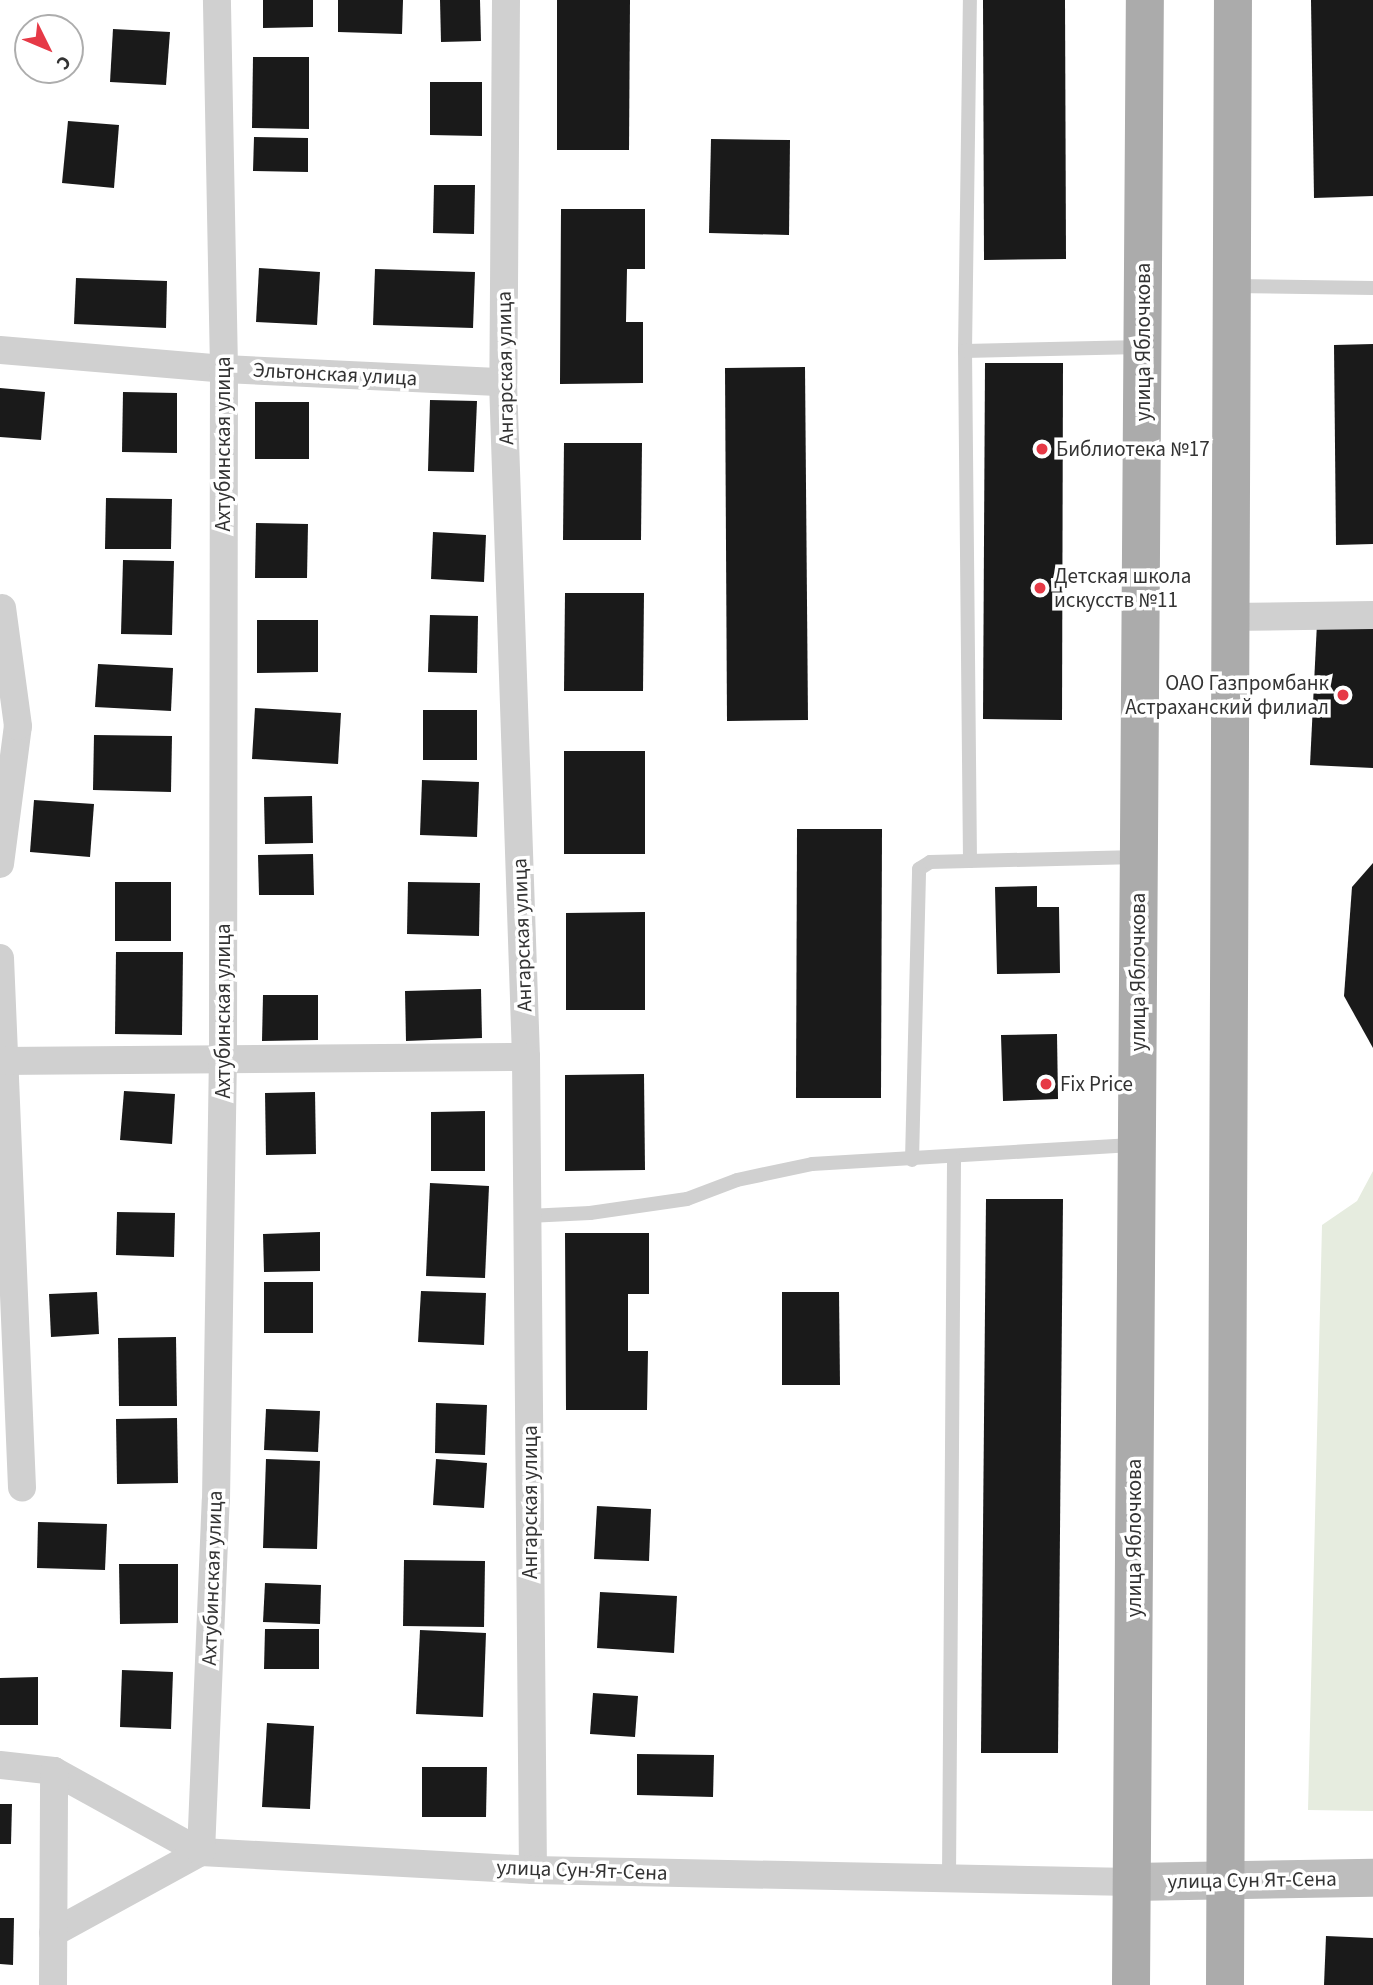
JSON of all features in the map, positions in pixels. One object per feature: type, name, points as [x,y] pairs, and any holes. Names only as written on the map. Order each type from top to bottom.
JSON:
[{"type":"main road","name":"улица Яблочкова","points":[[1131,1985],[1145,0]]},
{"type":"main road","points":[[1225,1985],[1228,617],[1233,0]]},
{"type":"main road","name":"улица Сун Ят-Сена","points":[[1132,1882],[1373,1878]]},
{"type":"street","name":"Ахтубинская улица","points":[[201,1852],[216,1500],[223,1063],[223,369],[218,0]]},
{"type":"street","name":"Ангарская улица","points":[[506,0],[503,382],[526,1057],[533,1870]]},
{"type":"street","name":"Эльтонская улица","points":[[0,350],[223,369],[503,382]]},
{"type":"street","points":[[0,864],[19,726],[2,608]]},
{"type":"street","points":[[1228,617],[1373,615]]},
{"type":"street","points":[[0,958],[22,1488]]},
{"type":"street","points":[[3,1061],[223,1063],[526,1057]]},
{"type":"street","points":[[0,1765],[54,1771],[52,1985]]},
{"type":"street","name":"улица Сун-Ят-Сена","points":[[54,1771],[201,1852],[533,1870],[1132,1882]]},
{"type":"street","points":[[53,1933],[201,1852]]},
{"type":"lane","points":[[970,0],[965,351],[970,861]]},
{"type":"lane","points":[[1231,285],[1373,288]]},
{"type":"lane","points":[[965,351],[1142,346]]},
{"type":"lane","points":[[912,1160],[919,869],[930,862],[1139,857]]},
{"type":"lane","points":[[528,1216],[590,1213],[687,1199],[737,1180],[812,1164],[954,1159],[1137,1145]]},
{"type":"lane","points":[[949,1878],[954,1159]]},
{"type":"shaded area","points":[[1373,1171],[1373,1811],[1308,1810],[1322,1225],[1357,1201]]},
{"type":"building","points":[[263,0],[313,0],[313,27],[263,28]]},
{"type":"building","points":[[338,0],[403,0],[402,34],[338,32]]},
{"type":"building","points":[[440,0],[480,0],[481,41],[441,42]]},
{"type":"building","points":[[557,0],[630,0],[629,150],[557,150]]},
{"type":"building","points":[[983,0],[1065,0],[1066,259],[984,260]]},
{"type":"building","points":[[1311,0],[1373,0],[1373,196],[1314,198]]},
{"type":"building","points":[[113,29],[170,32],[166,85],[110,82]]},
{"type":"building","points":[[253,57],[309,57],[309,129],[252,128]]},
{"type":"building","points":[[430,82],[482,82],[482,136],[430,135]]},
{"type":"building","points":[[68,121],[119,125],[114,188],[62,183]]},
{"type":"building","points":[[254,137],[308,138],[308,172],[253,171]]},
{"type":"building","points":[[711,139],[790,140],[789,235],[709,233]]},
{"type":"building","points":[[434,185],[475,185],[474,234],[433,233]]},
{"type":"building","points":[[561,209],[645,209],[645,269],[627,269],[626,322],[643,322],[643,383],[560,384]]},
{"type":"building","points":[[259,268],[320,272],[317,325],[256,322]]},
{"type":"building","points":[[375,269],[475,272],[473,328],[373,325]]},
{"type":"building","points":[[76,278],[167,281],[166,328],[74,324]]},
{"type":"building","points":[[1373,344],[1373,544],[1336,545],[1334,345]]},
{"type":"building","points":[[985,363],[1063,363],[1062,720],[983,719]]},
{"type":"building","points":[[805,367],[808,720],[727,721],[725,368]]},
{"type":"building","points":[[0,388],[45,392],[41,440],[0,437]]},
{"type":"building","points":[[123,392],[177,393],[177,453],[122,452]]},
{"type":"building","points":[[430,400],[477,401],[474,472],[428,471]]},
{"type":"building","points":[[255,402],[309,402],[309,459],[255,459]]},
{"type":"building","points":[[564,443],[642,443],[641,540],[563,540]]},
{"type":"building","points":[[106,498],[172,499],[171,549],[105,549]]},
{"type":"building","points":[[256,523],[308,524],[307,578],[255,578]]},
{"type":"building","points":[[433,532],[486,535],[484,582],[431,579]]},
{"type":"building","points":[[123,560],[174,561],[172,635],[121,634]]},
{"type":"building","points":[[565,593],[644,593],[643,691],[564,691]]},
{"type":"building","points":[[430,615],[478,616],[477,673],[428,672]]},
{"type":"building","points":[[257,620],[318,620],[318,672],[257,673]]},
{"type":"building","name":"ОАО Газпромбанк Астраханский филиал","points":[[1317,623],[1373,626],[1373,768],[1310,765]]},
{"type":"building","points":[[98,664],[173,668],[171,711],[95,707]]},
{"type":"building","points":[[255,708],[341,713],[338,764],[252,759]]},
{"type":"building","points":[[423,710],[477,710],[477,760],[423,760]]},
{"type":"building","points":[[94,735],[172,736],[171,792],[93,790]]},
{"type":"building","points":[[564,751],[645,751],[645,854],[564,854]]},
{"type":"building","points":[[422,780],[479,782],[477,837],[420,835]]},
{"type":"building","points":[[312,796],[313,843],[265,844],[264,797]]},
{"type":"building","points":[[34,800],[94,804],[90,857],[30,852]]},
{"type":"building","points":[[797,829],[882,829],[881,1098],[796,1098]]},
{"type":"building","points":[[313,854],[314,895],[259,895],[258,855]]},
{"type":"building","points":[[1373,863],[1373,1048],[1344,996],[1352,887]]},
{"type":"building","points":[[115,882],[171,882],[171,941],[115,941]]},
{"type":"building","points":[[408,882],[480,883],[479,936],[407,934]]},
{"type":"building","points":[[1037,886],[1037,907],[1059,907],[1060,973],[997,974],[995,887]]},
{"type":"building","points":[[645,912],[645,1010],[566,1010],[566,913]]},
{"type":"building","points":[[116,952],[183,952],[182,1035],[115,1034]]},
{"type":"building","points":[[481,989],[482,1038],[406,1041],[405,991]]},
{"type":"building","points":[[263,995],[318,995],[318,1040],[262,1041]]},
{"type":"building","points":[[1057,1034],[1058,1099],[1003,1101],[1001,1035]]},
{"type":"building","points":[[644,1074],[645,1170],[565,1171],[565,1075]]},
{"type":"building","points":[[124,1091],[175,1094],[172,1144],[120,1140]]},
{"type":"building","points":[[315,1092],[316,1154],[266,1155],[265,1093]]},
{"type":"building","points":[[485,1111],[485,1171],[431,1171],[431,1112]]},
{"type":"building","points":[[430,1183],[489,1186],[485,1278],[426,1276]]},
{"type":"building","points":[[986,1199],[1063,1199],[1058,1753],[981,1753]]},
{"type":"building","points":[[117,1212],[175,1213],[174,1257],[116,1255]]},
{"type":"building","points":[[320,1232],[320,1271],[264,1272],[263,1234]]},
{"type":"building","points":[[565,1233],[649,1233],[649,1294],[628,1294],[628,1351],[648,1351],[647,1410],[566,1410]]},
{"type":"building","points":[[264,1282],[313,1282],[313,1333],[264,1333]]},
{"type":"building","points":[[421,1291],[486,1293],[484,1345],[418,1342]]},
{"type":"building","points":[[97,1292],[99,1334],[51,1337],[49,1294]]},
{"type":"building","points":[[782,1292],[839,1292],[840,1385],[782,1385]]},
{"type":"building","points":[[176,1337],[177,1406],[119,1406],[118,1338]]},
{"type":"building","points":[[436,1403],[487,1405],[485,1455],[435,1453]]},
{"type":"building","points":[[266,1409],[320,1411],[318,1452],[264,1450]]},
{"type":"building","points":[[177,1418],[178,1483],[117,1484],[116,1419]]},
{"type":"building","points":[[266,1459],[320,1461],[317,1549],[263,1548]]},
{"type":"building","points":[[436,1459],[487,1463],[484,1508],[433,1505]]},
{"type":"building","points":[[597,1506],[651,1509],[649,1561],[594,1559]]},
{"type":"building","points":[[38,1522],[107,1524],[105,1570],[37,1568]]},
{"type":"building","points":[[404,1560],[485,1561],[484,1627],[403,1626]]},
{"type":"building","points":[[119,1564],[178,1564],[178,1623],[120,1624]]},
{"type":"building","points":[[265,1583],[321,1585],[320,1624],[263,1622]]},
{"type":"building","points":[[600,1592],[677,1596],[674,1653],[597,1648]]},
{"type":"building","points":[[265,1629],[319,1629],[319,1669],[264,1669]]},
{"type":"building","points":[[420,1630],[486,1633],[483,1717],[416,1714]]},
{"type":"building","points":[[122,1670],[173,1672],[171,1729],[120,1727]]},
{"type":"building","points":[[38,1677],[38,1725],[0,1725],[0,1678]]},
{"type":"building","points":[[593,1693],[638,1696],[635,1737],[590,1734]]},
{"type":"building","points":[[267,1723],[314,1726],[310,1809],[262,1807]]},
{"type":"building","points":[[637,1754],[714,1755],[713,1797],[637,1795]]},
{"type":"building","points":[[422,1767],[487,1767],[486,1817],[422,1817]]},
{"type":"building","points":[[0,1804],[12,1804],[11,1844],[0,1844]]},
{"type":"building","points":[[0,1918],[14,1918],[13,1965],[0,1964]]},
{"type":"building","points":[[1326,1936],[1373,1938],[1373,1985],[1324,1985]]},
{"type":"place","name":"Библиотека №17","points":[[1042,449]]},
{"type":"place","name":"Детская школа искусств №11","points":[[1040,588]]},
{"type":"place","name":"ОАО Газпромбанк Астраханский филиал","points":[[1343,695]]},
{"type":"place","name":"Fix Price","points":[[1046,1084]]}]
